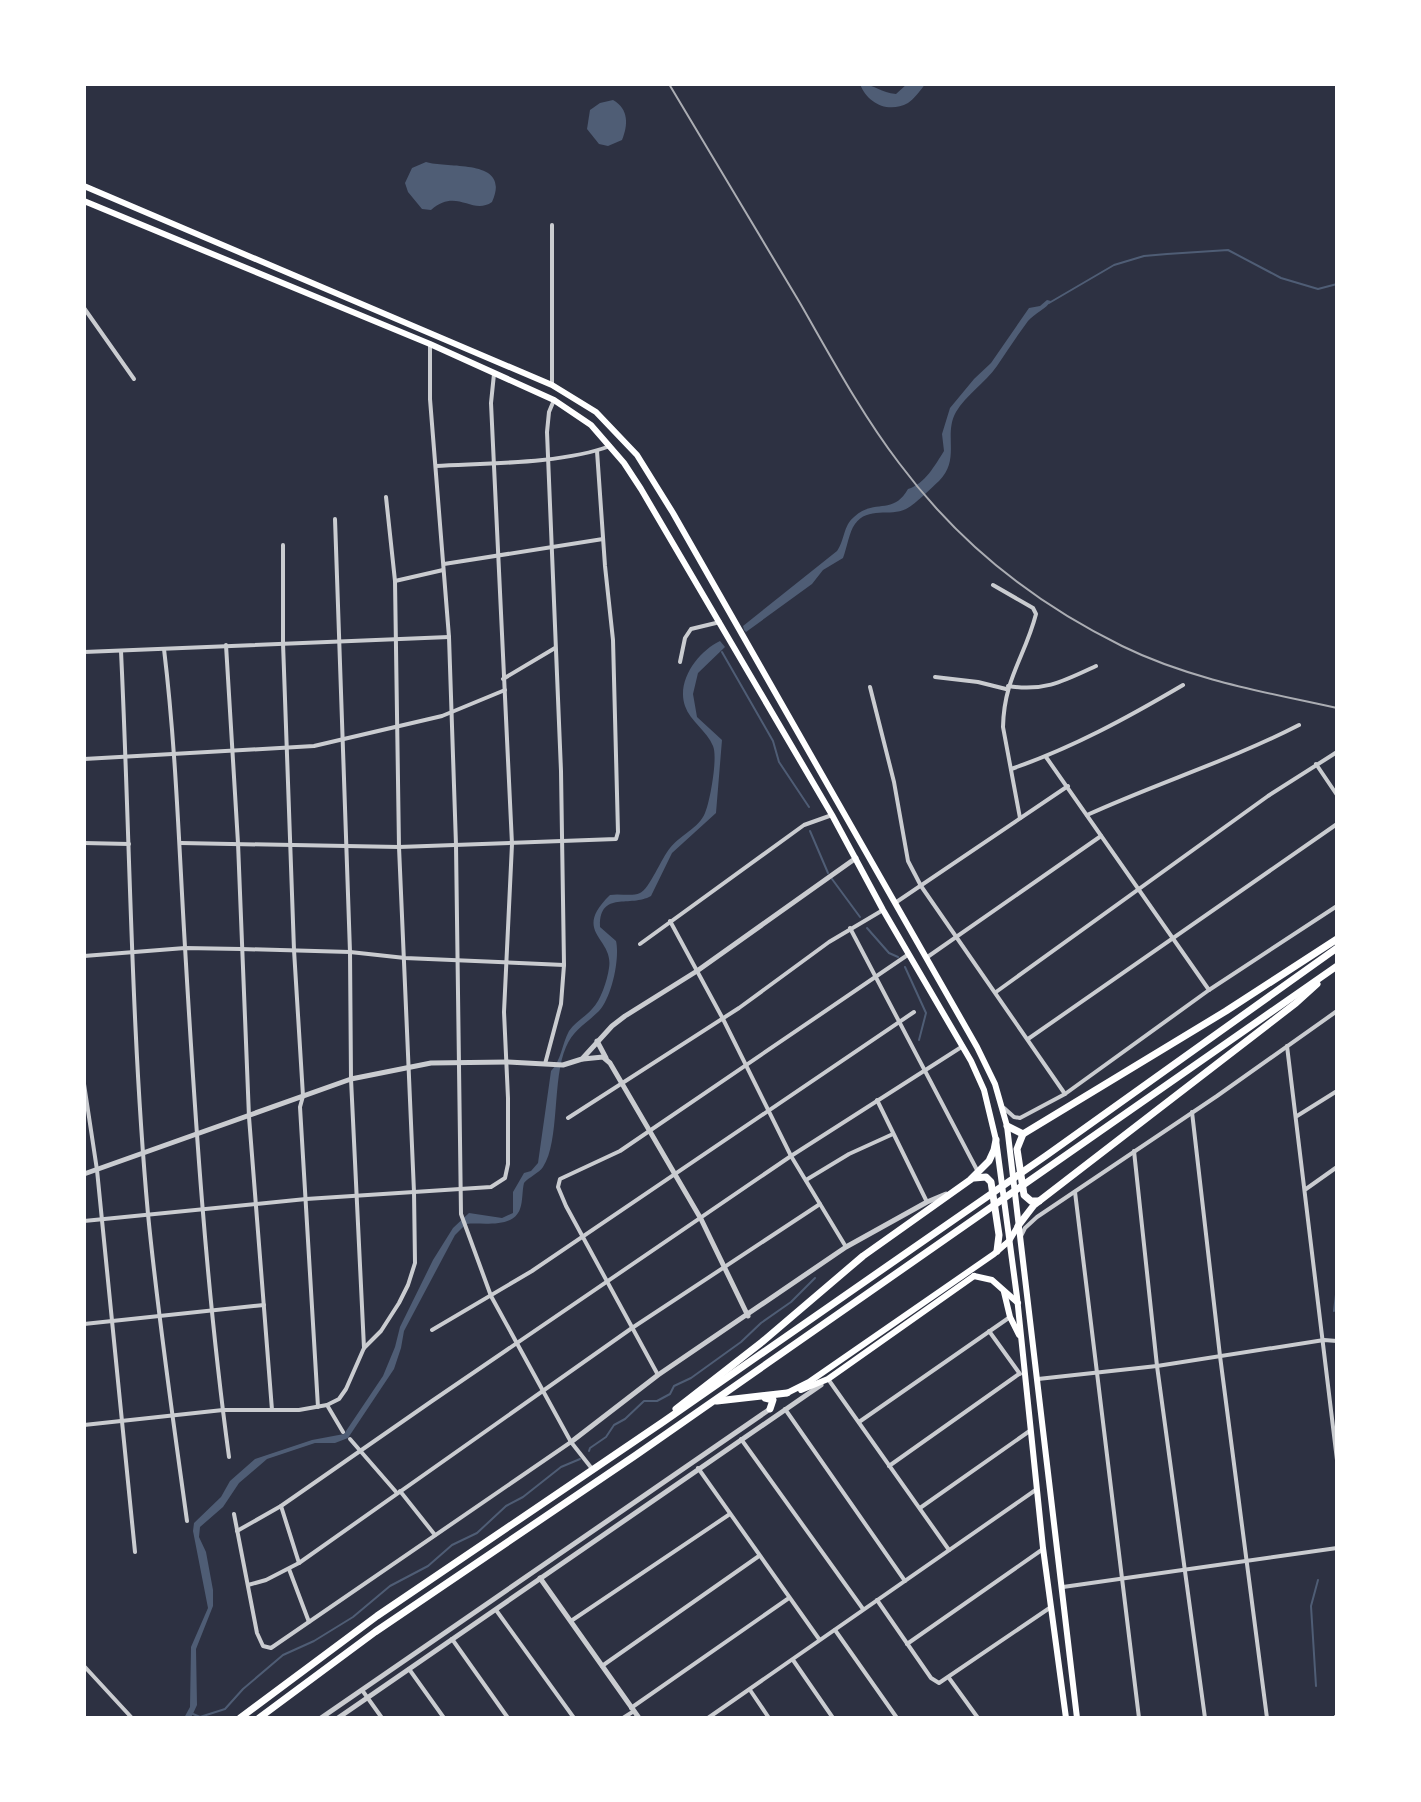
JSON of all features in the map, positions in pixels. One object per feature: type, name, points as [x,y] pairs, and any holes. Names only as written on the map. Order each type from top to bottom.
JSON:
[{"type":"highway","points":[[1039,1201],[1031,1201],[1024,1195],[1017,1149],[1023,1134],[1226,1011],[1337,939]]},
{"type":"highway","points":[[240,1718],[377,1616],[1047,1155],[1337,948]]},
{"type":"highway","points":[[259,1718],[375,1632],[713,1401],[1335,967]]},
{"type":"highway","points":[[1018,1226],[1027,1211],[1039,1201],[1296,1003],[1335,967]]},
{"type":"highway","points":[[1007,1126],[1023,1134]]},
{"type":"highway","points":[[663,1422],[685,1399],[762,1342],[863,1256],[970,1180],[992,1156],[996,1140]]},
{"type":"highway","points":[[970,1180],[983,1177],[991,1182],[999,1235],[997,1251]]},
{"type":"highway","points":[[713,1401],[787,1393]]},
{"type":"highway","points":[[739,1398],[772,1398],[774,1402],[770,1409]]},
{"type":"main road","points":[[84,186],[552,385],[596,412],[637,455],[851,823],[988,1068],[1002,1106],[1007,1126],[1077,1718]]},
{"type":"main road","points":[[84,201],[430,344],[554,400],[591,425],[641,489],[823,799],[883,910],[963,1046],[984,1090],[996,1140],[1018,1303],[1043,1548],[1066,1718]]},
{"type":"main road","points":[[350,313],[355,300]]},
{"type":"main road","points":[[368,320],[373,309]]},
{"type":"main road","points":[[823,799],[834,793]]},
{"type":"main road","points":[[840,829],[851,823]]},
{"type":"main road","points":[[787,1393],[811,1388],[827,1380],[972,1274],[1009,1241],[1018,1226]]},
{"type":"main road","points":[[972,1274],[992,1280],[1018,1303]]},
{"type":"main road","points":[[787,1393],[809,1382],[972,1274]]},
{"type":"main road","points":[[1004,1292],[1010,1317],[1022,1342]]},
{"type":"main road","points":[[1008,1307],[1018,1303]]},
{"type":"street","points":[[552,225],[552,385]]},
{"type":"street","points":[[84,308],[134,379]]},
{"type":"street","points":[[430,344],[429,387],[449,637],[456,845],[461,1214],[491,1296],[571,1442],[593,1470]]},
{"type":"street","points":[[84,1221],[306,1199],[491,1187],[500,1183],[507,1171],[508,1062],[504,1012],[512,844],[491,403],[494,372]]},
{"type":"street","points":[[548,1064],[561,1004],[564,965],[547,458],[547,420],[554,400]]},
{"type":"street","points":[[436,466],[547,458],[597,451],[610,446]]},
{"type":"street","points":[[181,843],[399,847],[610,840],[617,837],[613,640],[597,451]]},
{"type":"street","points":[[84,1425],[223,1410],[327,1405],[343,1394],[364,1348],[381,1331],[408,1285],[415,1263],[414,1192],[399,847],[395,581],[386,497]]},
{"type":"street","points":[[335,519],[350,952],[351,1079],[364,1348]]},
{"type":"street","points":[[395,581],[500,555],[603,539]]},
{"type":"street","points":[[283,545],[283,643],[294,950],[303,1096],[300,1107],[318,1407]]},
{"type":"street","points":[[993,585],[1036,611],[1036,618],[1007,687],[1003,727],[1020,818]]},
{"type":"street","points":[[680,662],[683,644],[691,629],[720,622]]},
{"type":"street","points":[[84,652],[449,637]]},
{"type":"street","points":[[226,645],[249,1117],[272,1410]]},
{"type":"street","points":[[503,679],[555,648]]},
{"type":"street","points":[[164,649],[181,843],[185,948],[211,1310],[229,1457]]},
{"type":"street","points":[[121,651],[131,951],[148,1214],[187,1521]]},
{"type":"street","points":[[935,677],[1039,689],[1096,666]]},
{"type":"street","points":[[1011,769],[1046,757],[1124,721],[1183,685]]},
{"type":"street","points":[[870,687],[891,770],[908,861],[921,886],[1065,1094]]},
{"type":"street","points":[[84,759],[314,746],[451,712],[505,690]]},
{"type":"street","points":[[1087,815],[1299,725]]},
{"type":"street","points":[[996,992],[1138,889],[1337,752]]},
{"type":"street","points":[[1046,757],[1209,990]]},
{"type":"street","points":[[1316,764],[1337,795]]},
{"type":"street","points":[[895,903],[1068,786]]},
{"type":"street","points":[[640,944],[804,825],[832,815]]},
{"type":"street","points":[[1028,1039],[1337,824]]},
{"type":"street","points":[[926,958],[1101,836]]},
{"type":"street","points":[[84,843],[129,844]]},
{"type":"street","points":[[582,1059],[625,1016],[697,971],[856,858]]},
{"type":"street","points":[[1002,1106],[1014,1117],[1020,1118],[1065,1094],[1209,990],[1337,906]]},
{"type":"street","points":[[568,1118],[723,1019],[850,928],[883,910]]},
{"type":"street","points":[[670,921],[791,1156],[846,1247]]},
{"type":"street","points":[[850,928],[977,1167],[977,1173]]},
{"type":"street","points":[[84,956],[185,948],[241,949],[564,965]]},
{"type":"street","points":[[658,1375],[560,1193],[560,1179],[620,1151],[909,954]]},
{"type":"street","points":[[1020,1243],[1030,1222],[1337,1011]]},
{"type":"street","points":[[432,1330],[491,1296],[770,1112],[914,1012]]},
{"type":"street","points":[[597,1041],[701,1219],[748,1316]]},
{"type":"street","points":[[237,1531],[281,1506],[791,1156],[963,1046]]},
{"type":"street","points":[[1287,1046],[1337,1460]]},
{"type":"street","points":[[84,1174],[351,1079],[408,1067],[460,1062],[563,1065],[598,1056],[607,1059]]},
{"type":"street","points":[[84,1084],[97,1170],[135,1552]]},
{"type":"street","points":[[1297,1116],[1337,1091]]},
{"type":"street","points":[[877,1100],[927,1202]]},
{"type":"street","points":[[1192,1112],[1267,1718]]},
{"type":"street","points":[[806,1180],[849,1154],[893,1134]]},
{"type":"street","points":[[1134,1151],[1157,1366],[1205,1718]]},
{"type":"street","points":[[1306,1189],[1337,1167]]},
{"type":"street","points":[[234,1514],[257,1633],[267,1649],[271,1648],[571,1442],[658,1375],[846,1247],[927,1202],[953,1192]]},
{"type":"street","points":[[1075,1192],[1139,1718]]},
{"type":"street","points":[[248,1585],[266,1580],[299,1563],[632,1328],[820,1204]]},
{"type":"street","points":[[84,1324],[264,1305]]},
{"type":"street","points":[[859,1422],[1010,1317]]},
{"type":"street","points":[[989,1331],[1019,1374],[1026,1377]]},
{"type":"street","points":[[1037,1379],[1157,1366],[1324,1340],[1337,1341]]},
{"type":"street","points":[[889,1466],[1019,1374]]},
{"type":"street","points":[[338,1718],[827,1380],[949,1550]]},
{"type":"street","points":[[327,1405],[343,1432]]},
{"type":"street","points":[[321,1718],[770,1409]]},
{"type":"street","points":[[785,1409],[905,1582]]},
{"type":"street","points":[[920,1508],[1031,1430]]},
{"type":"street","points":[[350,1439],[435,1535]]},
{"type":"street","points":[[741,1439],[863,1610]]},
{"type":"street","points":[[698,1468],[819,1640]]},
{"type":"street","points":[[680,1470],[685,1477]]},
{"type":"street","points":[[708,1718],[1037,1489]]},
{"type":"street","points":[[281,1506],[299,1563]]},
{"type":"street","points":[[571,1621],[730,1514]]},
{"type":"street","points":[[907,1644],[1043,1548]]},
{"type":"street","points":[[1060,1587],[1337,1548]]},
{"type":"street","points":[[602,1666],[759,1556]]},
{"type":"street","points":[[289,1569],[309,1622]]},
{"type":"street","points":[[536,1572],[639,1718]]},
{"type":"street","points":[[623,1718],[789,1598]]},
{"type":"street","points":[[877,1600],[931,1678],[939,1683],[1051,1607]]},
{"type":"street","points":[[496,1610],[574,1718]]},
{"type":"street","points":[[835,1630],[897,1718]]},
{"type":"street","points":[[452,1639],[508,1718]]},
{"type":"street","points":[[428,1645],[433,1652]]},
{"type":"street","points":[[793,1660],[833,1718]]},
{"type":"street","points":[[84,1666],[132,1718]]},
{"type":"street","points":[[409,1669],[444,1718]]},
{"type":"street","points":[[949,1678],[978,1718]]},
{"type":"street","points":[[362,1690],[382,1718]]},
{"type":"street","points":[[750,1690],[769,1718]]},
{"type":"water","points":[[860,84],[896,94],[907,84],[925,84],[908,103],[886,107],[868,97]]},
{"type":"water","points":[[613,100],[622,108],[626,123],[622,140],[608,146],[599,144],[587,129],[590,110],[600,103]]},
{"type":"water","points":[[426,162],[486,172],[493,178],[496,188],[492,202],[478,206],[449,201],[431,210],[422,209],[408,192],[405,183],[412,168]]},
{"type":"water","points":[[1047,300],[1051,301],[1028,321],[992,372],[956,412],[951,429],[951,456],[946,473],[939,481],[906,509],[873,513],[860,519],[851,531],[843,558],[823,570],[812,584],[746,632],[743,626],[837,551],[854,517],[869,508],[896,502],[924,478],[944,451],[942,434],[950,408],[991,363],[1029,308],[1040,306]]},
{"type":"water","points":[[720,641],[725,647],[698,673],[693,694],[697,717],[722,740],[716,813],[672,853],[651,896],[610,904],[601,916],[600,927],[616,941],[614,977],[604,1005],[576,1031],[566,1047],[559,1075],[552,1142],[543,1167],[524,1183],[521,1206],[511,1220],[466,1224],[455,1235],[404,1331],[394,1369],[348,1438],[335,1443],[315,1443],[267,1459],[239,1483],[223,1507],[200,1527],[199,1537],[206,1552],[213,1606],[196,1649],[197,1705],[191,1718],[184,1718],[190,1707],[191,1647],[208,1608],[194,1523],[221,1497],[230,1481],[255,1459],[312,1440],[344,1434],[383,1376],[400,1327],[433,1260],[453,1228],[469,1213],[502,1218],[513,1213],[513,1192],[524,1173],[531,1171],[538,1163],[551,1071],[569,1031],[595,1005],[607,979],[609,958],[594,927],[594,918],[610,895],[633,895],[644,891],[670,848],[705,813],[713,780],[713,746],[687,711],[683,696],[687,677],[697,659]]},
{"type":"waterway","points":[[1049,303],[1114,265],[1144,256],[1167,254],[1228,250],[1281,278],[1318,289],[1337,284]]},
{"type":"waterway","points":[[722,652],[773,741],[779,762],[809,807]]},
{"type":"waterway","points":[[810,831],[828,873]]},
{"type":"waterway","points":[[832,879],[860,917]]},
{"type":"waterway","points":[[867,928],[889,953],[898,957]]},
{"type":"waterway","points":[[905,967],[926,1013],[919,1040]]},
{"type":"waterway","points":[[589,1451],[606,1437],[614,1425],[644,1401],[657,1401],[670,1394],[674,1386],[691,1378],[741,1342],[791,1302],[815,1278]]},
{"type":"waterway","points":[[1334,1311],[1337,1286]]},
{"type":"waterway","points":[[193,1714],[200,1717],[225,1709],[283,1655],[314,1641],[353,1617],[390,1586],[428,1566],[452,1545],[477,1533],[506,1506],[523,1497],[561,1467],[580,1459]]},
{"type":"waterway","points":[[1316,1686],[1311,1606],[1318,1580]]},
{"type":"railway","points":[[669,84],[872,424],[922,491],[972,544],[1028,590],[1122,646],[1174,667],[1227,683],[1337,708]]}]
